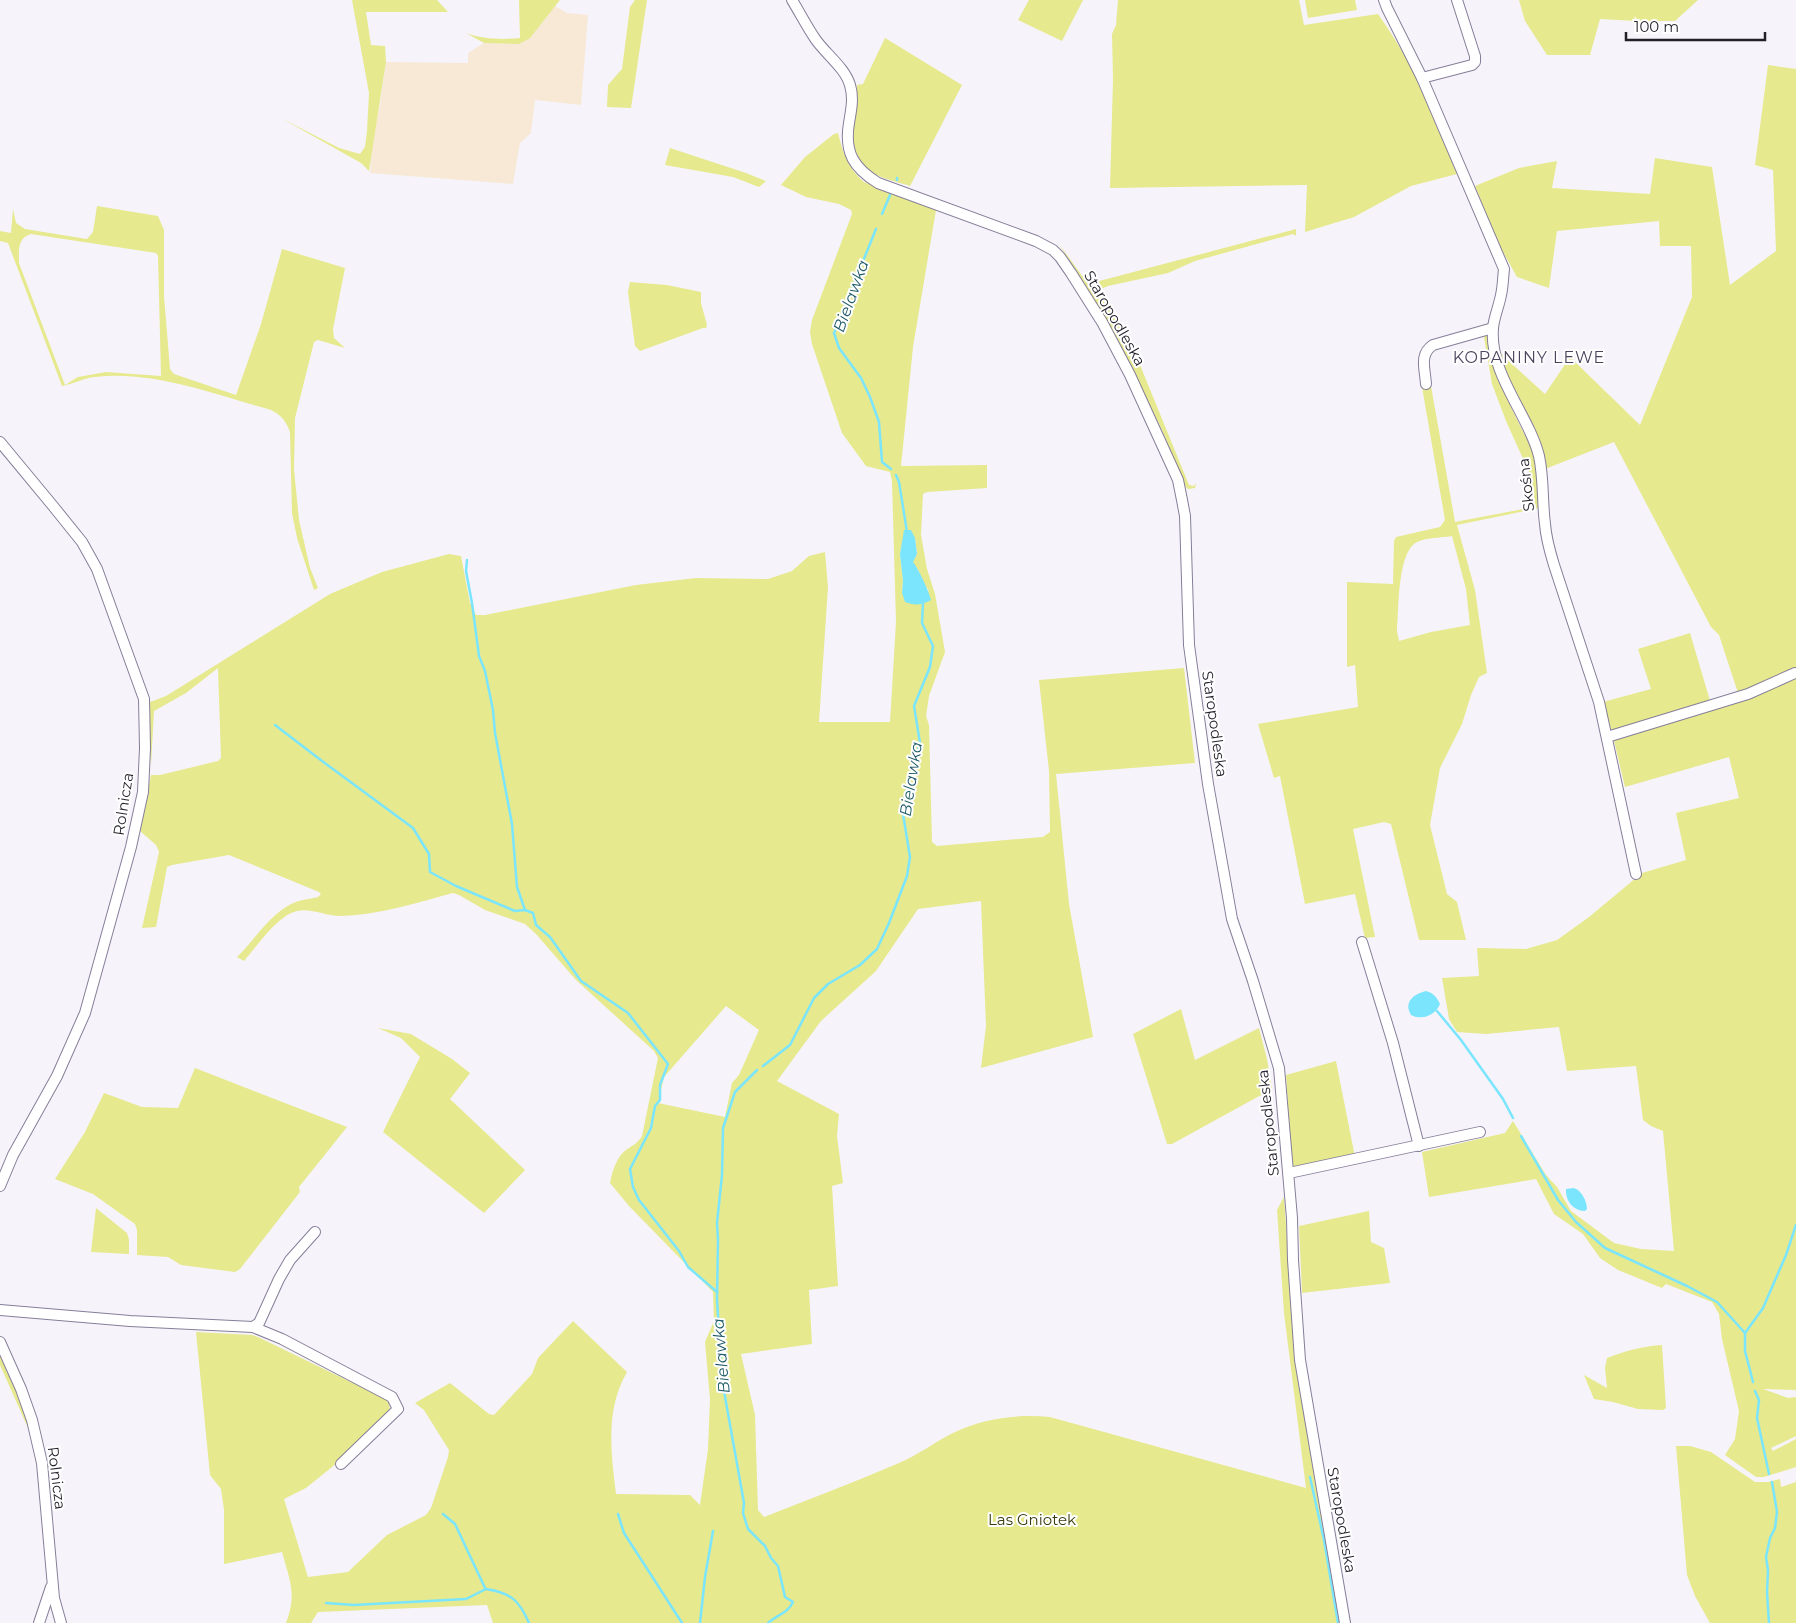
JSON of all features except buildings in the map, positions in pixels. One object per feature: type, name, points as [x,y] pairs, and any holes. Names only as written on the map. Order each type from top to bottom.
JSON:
[{"type":"street","name":"Staropodleska","points":[[792,0],[815,38],[844,74],[850,85],[852,98],[847,140],[856,166],[863,174],[878,183],[975,217],[1036,241],[1053,250],[1072,273],[1102,322],[1130,375],[1178,480],[1185,516],[1189,645],[1208,784],[1232,919],[1279,1068],[1289,1173],[1300,1360],[1345,1623]]},
{"type":"street","name":"Skośna","points":[[1384,0],[1422,78],[1504,269],[1501,295],[1493,328],[1497,360],[1507,387],[1533,439],[1538,454],[1542,472],[1548,544],[1599,702],[1636,874]]},
{"type":"street","points":[[1422,78],[1472,66],[1475,62],[1475,56],[1457,0]]},
{"type":"street","points":[[1426,384],[1423,355],[1428,348],[1493,328]]},
{"type":"street","name":"Rolnicza","points":[[0,442],[82,542],[97,569],[144,699],[145,748],[143,792],[133,838],[85,1013],[57,1076],[13,1155],[0,1186]]},
{"type":"street","points":[[1606,737],[1748,694],[1795,673]]},
{"type":"street","points":[[1362,942],[1393,1043],[1419,1146]]},
{"type":"street","points":[[1289,1173],[1480,1132]]},
{"type":"street","points":[[254,1327],[259,1323],[290,1260],[315,1232]]},
{"type":"street","points":[[0,1310],[130,1321],[254,1327],[274,1335],[392,1397],[397,1404],[398,1409],[341,1464]]},
{"type":"street","name":"Rolnicza","points":[[0,1342],[21,1389],[32,1420],[42,1463],[54,1598],[61,1623]]},
{"type":"street","points":[[39,1623],[53,1584]]},
{"type":"shaded area","points":[[555,6],[567,13],[588,15],[581,105],[535,100],[531,133],[520,143],[513,184],[370,173],[372,143],[386,62],[468,63],[468,53],[484,43],[519,44],[541,24]]},
{"type":"green space","points":[[352,0],[437,0],[448,12],[366,12],[371,45],[385,46],[386,62],[369,171],[361,163],[281,118],[339,148],[360,154],[365,147],[369,93]]},
{"type":"green space","points":[[519,0],[560,0],[530,38],[519,44],[484,43],[466,33],[479,37],[520,38]]},
{"type":"green space","points":[[635,0],[647,0],[631,108],[607,107],[608,85],[622,69],[630,7]]},
{"type":"green space","points":[[1029,0],[1083,0],[1062,41],[1018,20]]},
{"type":"green space","points":[[1118,0],[1299,0],[1304,25],[1378,14],[1424,91],[1442,132],[1457,174],[1411,186],[1354,217],[1305,232],[1307,185],[1110,188],[1113,79],[1112,34],[1116,25]]},
{"type":"green space","points":[[1305,0],[1355,0],[1357,10],[1308,18]]},
{"type":"green space","points":[[1519,0],[1698,0],[1675,21],[1600,19],[1590,55],[1547,55],[1525,21]]},
{"type":"green space","points":[[885,38],[962,85],[910,186],[873,173],[864,165],[854,145],[853,120],[857,85],[863,84]]},
{"type":"green space","points":[[1768,65],[1796,69],[1796,1390],[1763,1389],[1788,1398],[1796,1397],[1796,1436],[1771,1448],[1773,1451],[1796,1439],[1796,1467],[1764,1477],[1756,1477],[1725,1455],[1735,1439],[1739,1411],[1722,1339],[1719,1314],[1712,1302],[1666,1284],[1662,1288],[1618,1270],[1600,1258],[1583,1234],[1554,1214],[1536,1179],[1429,1197],[1422,1152],[1505,1133],[1513,1121],[1546,1175],[1557,1187],[1571,1211],[1614,1243],[1641,1249],[1674,1251],[1663,1131],[1643,1120],[1636,1066],[1567,1071],[1559,1027],[1486,1034],[1457,1032],[1449,1019],[1442,978],[1479,976],[1477,948],[1526,949],[1557,940],[1589,917],[1642,873],[1686,860],[1676,813],[1739,798],[1729,757],[1625,787],[1603,702],[1651,689],[1638,649],[1690,633],[1711,704],[1738,693],[1719,635],[1711,627],[1614,442],[1545,469],[1500,358],[1501,354],[1545,394],[1570,357],[1640,425],[1692,297],[1691,246],[1660,246],[1659,221],[1557,231],[1549,288],[1517,277],[1498,243],[1475,186],[1519,168],[1557,161],[1552,188],[1650,194],[1655,158],[1712,167],[1730,285],[1776,251],[1773,170],[1755,165]]},
{"type":"green space","name":"Las Gniotek","points":[[838,133],[847,160],[858,177],[864,182],[936,210],[913,347],[901,466],[987,465],[987,488],[927,492],[923,494],[921,535],[927,569],[935,594],[945,652],[929,696],[926,716],[929,725],[932,842],[937,846],[1043,837],[1050,832],[1049,771],[1039,680],[1184,668],[1195,763],[1056,774],[1069,904],[1093,1037],[981,1068],[986,1026],[981,901],[918,909],[876,971],[821,1021],[777,1081],[839,1114],[837,1136],[843,1183],[832,1186],[838,1286],[809,1290],[812,1344],[741,1354],[755,1415],[758,1510],[764,1517],[849,1484],[906,1460],[964,1428],[1001,1418],[1026,1416],[1050,1417],[1306,1488],[1284,1313],[1277,1210],[1284,1197],[1289,1268],[1341,1623],[493,1623],[487,1605],[318,1612],[311,1623],[286,1623],[292,1595],[282,1552],[224,1564],[224,1510],[221,1489],[210,1475],[196,1332],[252,1335],[258,1337],[386,1399],[389,1404],[390,1410],[337,1463],[306,1488],[284,1499],[308,1577],[348,1572],[387,1535],[426,1515],[431,1508],[449,1450],[424,1410],[415,1403],[450,1383],[489,1414],[494,1415],[532,1374],[538,1358],[573,1321],[627,1372],[615,1401],[611,1432],[616,1494],[690,1495],[700,1505],[708,1449],[710,1399],[705,1342],[714,1321],[713,1292],[629,1206],[610,1183],[620,1156],[637,1143],[642,1136],[658,1058],[654,1051],[576,980],[525,924],[485,910],[453,893],[397,908],[354,915],[335,916],[302,910],[290,914],[275,925],[244,961],[237,957],[275,915],[291,904],[318,897],[321,894],[229,855],[167,867],[156,927],[142,928],[159,852],[156,845],[140,831],[151,775],[160,775],[218,761],[221,758],[218,668],[186,693],[154,711],[151,765],[147,706],[150,702],[166,696],[330,594],[382,572],[449,554],[461,556],[470,603],[476,615],[485,615],[636,585],[696,578],[768,579],[792,571],[809,556],[825,552],[828,587],[819,722],[890,722],[896,622],[892,481],[890,472],[866,466],[842,433],[812,344],[810,332],[812,320],[852,214],[851,210],[839,204],[806,197],[781,185],[805,157],[834,134]],"holes":[[[905,530],[915,538],[917,554],[912,562],[929,591],[902,593],[903,581],[900,554]],[[726,1006],[759,1030],[739,1075],[732,1083],[725,1117],[658,1103],[664,1077]]]},
{"type":"green space","points":[[670,148],[766,181],[759,187],[733,177],[665,165]]},
{"type":"green space","points":[[97,206],[158,216],[164,230],[164,296],[170,369],[174,374],[236,395],[261,324],[282,249],[345,268],[333,329],[334,338],[345,348],[318,340],[314,342],[295,418],[294,470],[299,520],[310,568],[318,588],[314,590],[297,538],[292,513],[290,432],[278,414],[271,410],[207,391],[139,377],[95,377],[62,386],[8,243],[0,241],[0,231],[11,233],[13,209],[16,223],[25,229],[87,239],[93,232]],"holes":[[[31,234],[156,253],[158,256],[161,376],[106,372],[78,377],[65,385],[19,263],[20,246],[23,239]]]},
{"type":"green space","points":[[1296,229],[1296,236],[1293,234],[1195,261],[1168,273],[1101,289],[1100,293],[1106,306],[1118,322],[1140,365],[1189,485],[1194,486],[1196,483],[1195,488],[1188,489],[1185,486],[1162,430],[1119,343],[1059,244],[1088,284]]},
{"type":"green space","points":[[630,282],[667,285],[701,292],[701,303],[707,325],[706,328],[640,351],[635,346],[628,292]]},
{"type":"green space","points":[[1489,334],[1497,373],[1507,399],[1535,456],[1538,471],[1539,508],[1457,525],[1475,590],[1487,673],[1479,677],[1462,724],[1440,768],[1430,825],[1447,894],[1457,902],[1466,940],[1419,940],[1391,824],[1384,822],[1353,829],[1375,937],[1365,938],[1355,894],[1305,904],[1280,776],[1274,778],[1258,724],[1358,707],[1355,665],[1347,667],[1347,582],[1393,584],[1394,541],[1396,537],[1440,527],[1445,520],[1422,387],[1431,386],[1455,522],[1534,507],[1534,492],[1529,472],[1492,384],[1484,337],[1478,337]],"holes":[[[1452,536],[1466,589],[1470,625],[1431,632],[1399,641],[1397,631],[1402,569],[1410,548],[1417,542],[1430,538]]]},
{"type":"green space","points":[[1181,1009],[1195,1060],[1259,1028],[1272,1089],[1172,1144],[1167,1144],[1133,1034]]},
{"type":"green space","points":[[378,1028],[411,1034],[452,1059],[470,1073],[450,1099],[525,1170],[484,1213],[383,1132],[420,1057],[401,1038]]},
{"type":"green space","points":[[1336,1061],[1355,1157],[1292,1169],[1286,1075]]},
{"type":"green space","points":[[195,1068],[347,1127],[299,1187],[300,1192],[240,1269],[235,1272],[181,1265],[168,1257],[137,1255],[137,1230],[135,1224],[93,1194],[55,1179],[85,1132],[104,1093],[142,1107],[178,1108]]},
{"type":"green space","points":[[96,1208],[127,1233],[129,1254],[91,1252]]},
{"type":"green space","points":[[1369,1211],[1371,1242],[1384,1248],[1390,1283],[1302,1293],[1299,1226]]},
{"type":"green space","points":[[1662,1345],[1666,1408],[1663,1410],[1638,1409],[1594,1399],[1584,1375],[1607,1388],[1605,1368],[1607,1358],[1634,1349]]},
{"type":"green space","points":[[0,1355],[28,1419],[28,1428],[0,1365]]},
{"type":"green space","points":[[1676,1446],[1690,1446],[1711,1452],[1755,1482],[1768,1482],[1780,1479],[1781,1487],[1796,1482],[1796,1623],[1710,1623],[1695,1596],[1687,1575]]},
{"type":"water","points":[[904,530],[911,530],[915,538],[917,554],[913,562],[918,569],[931,600],[921,604],[905,602],[902,593],[903,581],[900,554]]},
{"type":"water","points":[[1426,991],[1436,998],[1440,1004],[1438,1008],[1428,1016],[1415,1017],[1411,1015],[1408,1006],[1409,1002],[1417,994]]},
{"type":"water","points":[[1574,1188],[1585,1199],[1587,1209],[1585,1211],[1573,1207],[1568,1201],[1566,1189]]},
{"type":"waterway","name":"Bielawka","points":[[882,214],[890,195]]},
{"type":"waterway","name":"Bielawka","points":[[876,229],[834,333],[839,348],[861,378],[870,397],[879,422],[882,462],[891,469]]},
{"type":"waterway","name":"Bielawka","points":[[896,475],[899,482],[907,532]]},
{"type":"waterway","points":[[467,560],[466,571],[479,656],[485,671],[493,710],[495,733],[512,824],[517,887],[525,910],[533,913],[536,925],[550,937],[581,981],[628,1013],[668,1064],[660,1085],[660,1100],[655,1106],[651,1128],[630,1169],[633,1187],[639,1200],[679,1251],[688,1267],[717,1292]]},
{"type":"waterway","name":"Bielawka","points":[[763,1066],[790,1045],[814,998],[828,984],[860,965],[877,949],[907,876],[910,857],[903,814],[905,796],[920,743],[914,706],[930,667],[933,646],[922,623],[923,602]]},
{"type":"waterway","points":[[275,725],[413,828],[429,854],[430,872],[456,886],[515,911],[525,910]]},
{"type":"waterway","points":[[1437,1011],[1461,1040],[1503,1099],[1513,1118]]},
{"type":"waterway","name":"Bielawka","points":[[757,1070],[735,1092],[723,1128],[722,1175],[717,1223],[717,1299],[722,1380],[744,1503],[743,1513],[748,1529],[765,1546],[771,1558],[778,1566],[785,1597],[793,1602],[791,1606],[768,1623]]},
{"type":"waterway","points":[[1521,1136],[1558,1200],[1576,1222],[1605,1248],[1717,1302],[1745,1333]]},
{"type":"waterway","points":[[1753,1382],[1745,1351],[1745,1333],[1763,1308],[1786,1255],[1796,1225]]},
{"type":"waterway","points":[[1755,1391],[1759,1400],[1757,1418],[1769,1474]]},
{"type":"waterway","points":[[1310,1477],[1324,1540],[1338,1623]]},
{"type":"waterway","points":[[1769,1623],[1766,1557],[1770,1538],[1775,1528],[1777,1512],[1772,1482]]},
{"type":"waterway","points":[[443,1514],[455,1524],[485,1588]]},
{"type":"waterway","points":[[618,1514],[624,1533],[682,1623]]},
{"type":"waterway","points":[[700,1623],[713,1531]]},
{"type":"waterway","points":[[326,1603],[354,1605],[466,1599],[486,1589],[508,1595],[518,1603],[529,1623]]},
{"type":"district","name":"KOPANINY LEWE","points":[[1529,357]]}]
